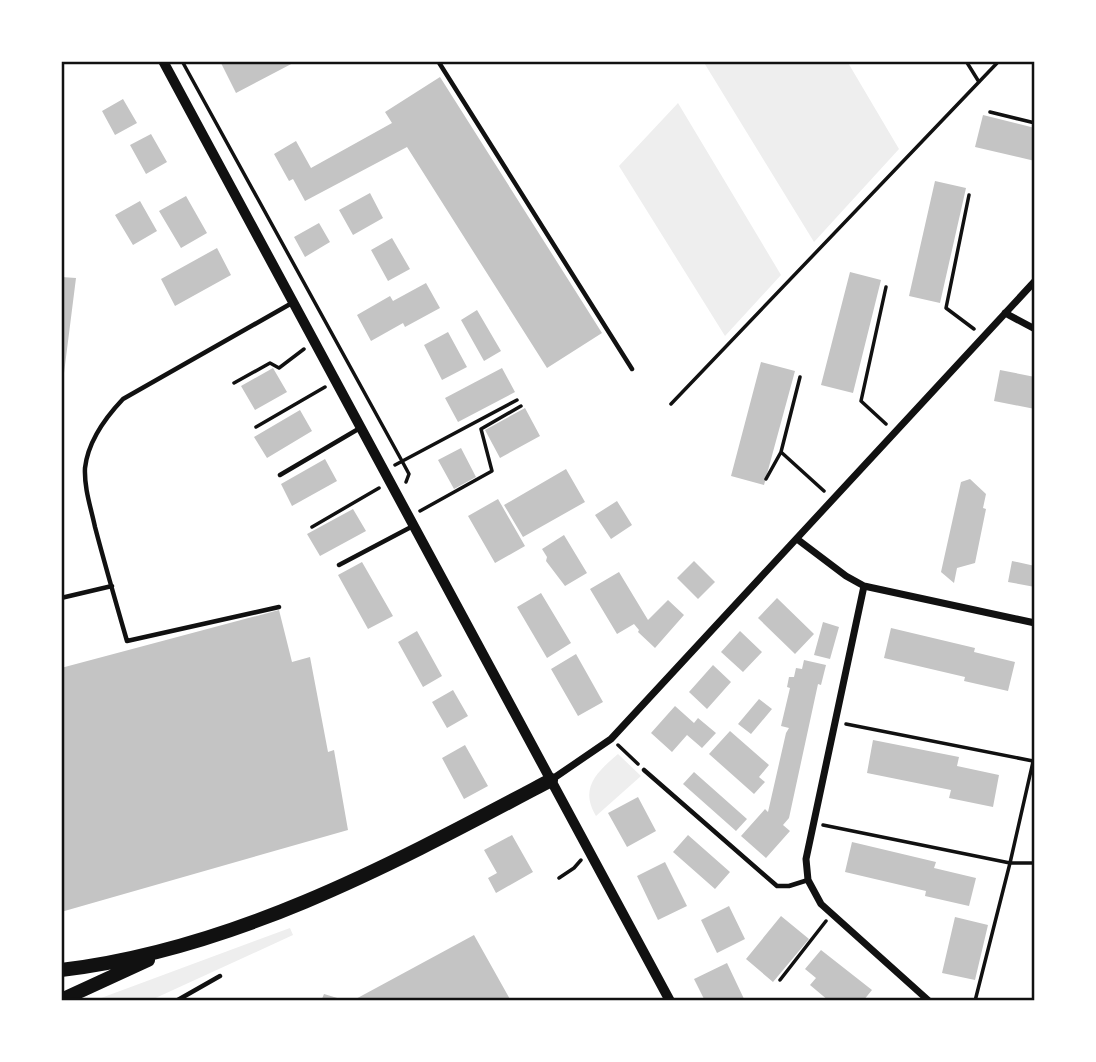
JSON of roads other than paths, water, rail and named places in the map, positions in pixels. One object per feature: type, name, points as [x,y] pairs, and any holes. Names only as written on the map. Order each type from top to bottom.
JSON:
[{"type":"highway","points":[[61,1000],[178,946],[287,909],[340,887],[433,843],[551,780]]},
{"type":"highway","points":[[61,970],[178,946]]},
{"type":"street","points":[[163,61],[670,1001]]},
{"type":"street","points":[[551,780],[611,739],[1035,281]]},
{"type":"street","points":[[1005,313],[1035,328]]},
{"type":"street","points":[[797,539],[846,576],[864,586],[1035,623]]},
{"type":"street","points":[[864,586],[806,859],[808,880],[821,904],[929,1001]]},
{"type":"lane","points":[[438,61],[632,369]]},
{"type":"lane","points":[[279,607],[127,641],[91,509],[85,467],[89,450],[107,415],[135,391],[293,302]]},
{"type":"lane","points":[[280,475],[361,428]]},
{"type":"lane","points":[[339,565],[411,521]]},
{"type":"lane","points":[[61,598],[112,586]]},
{"type":"lane","points":[[644,770],[778,886],[789,886],[808,880]]},
{"type":"lane","points":[[176,1001],[220,976]]}]
